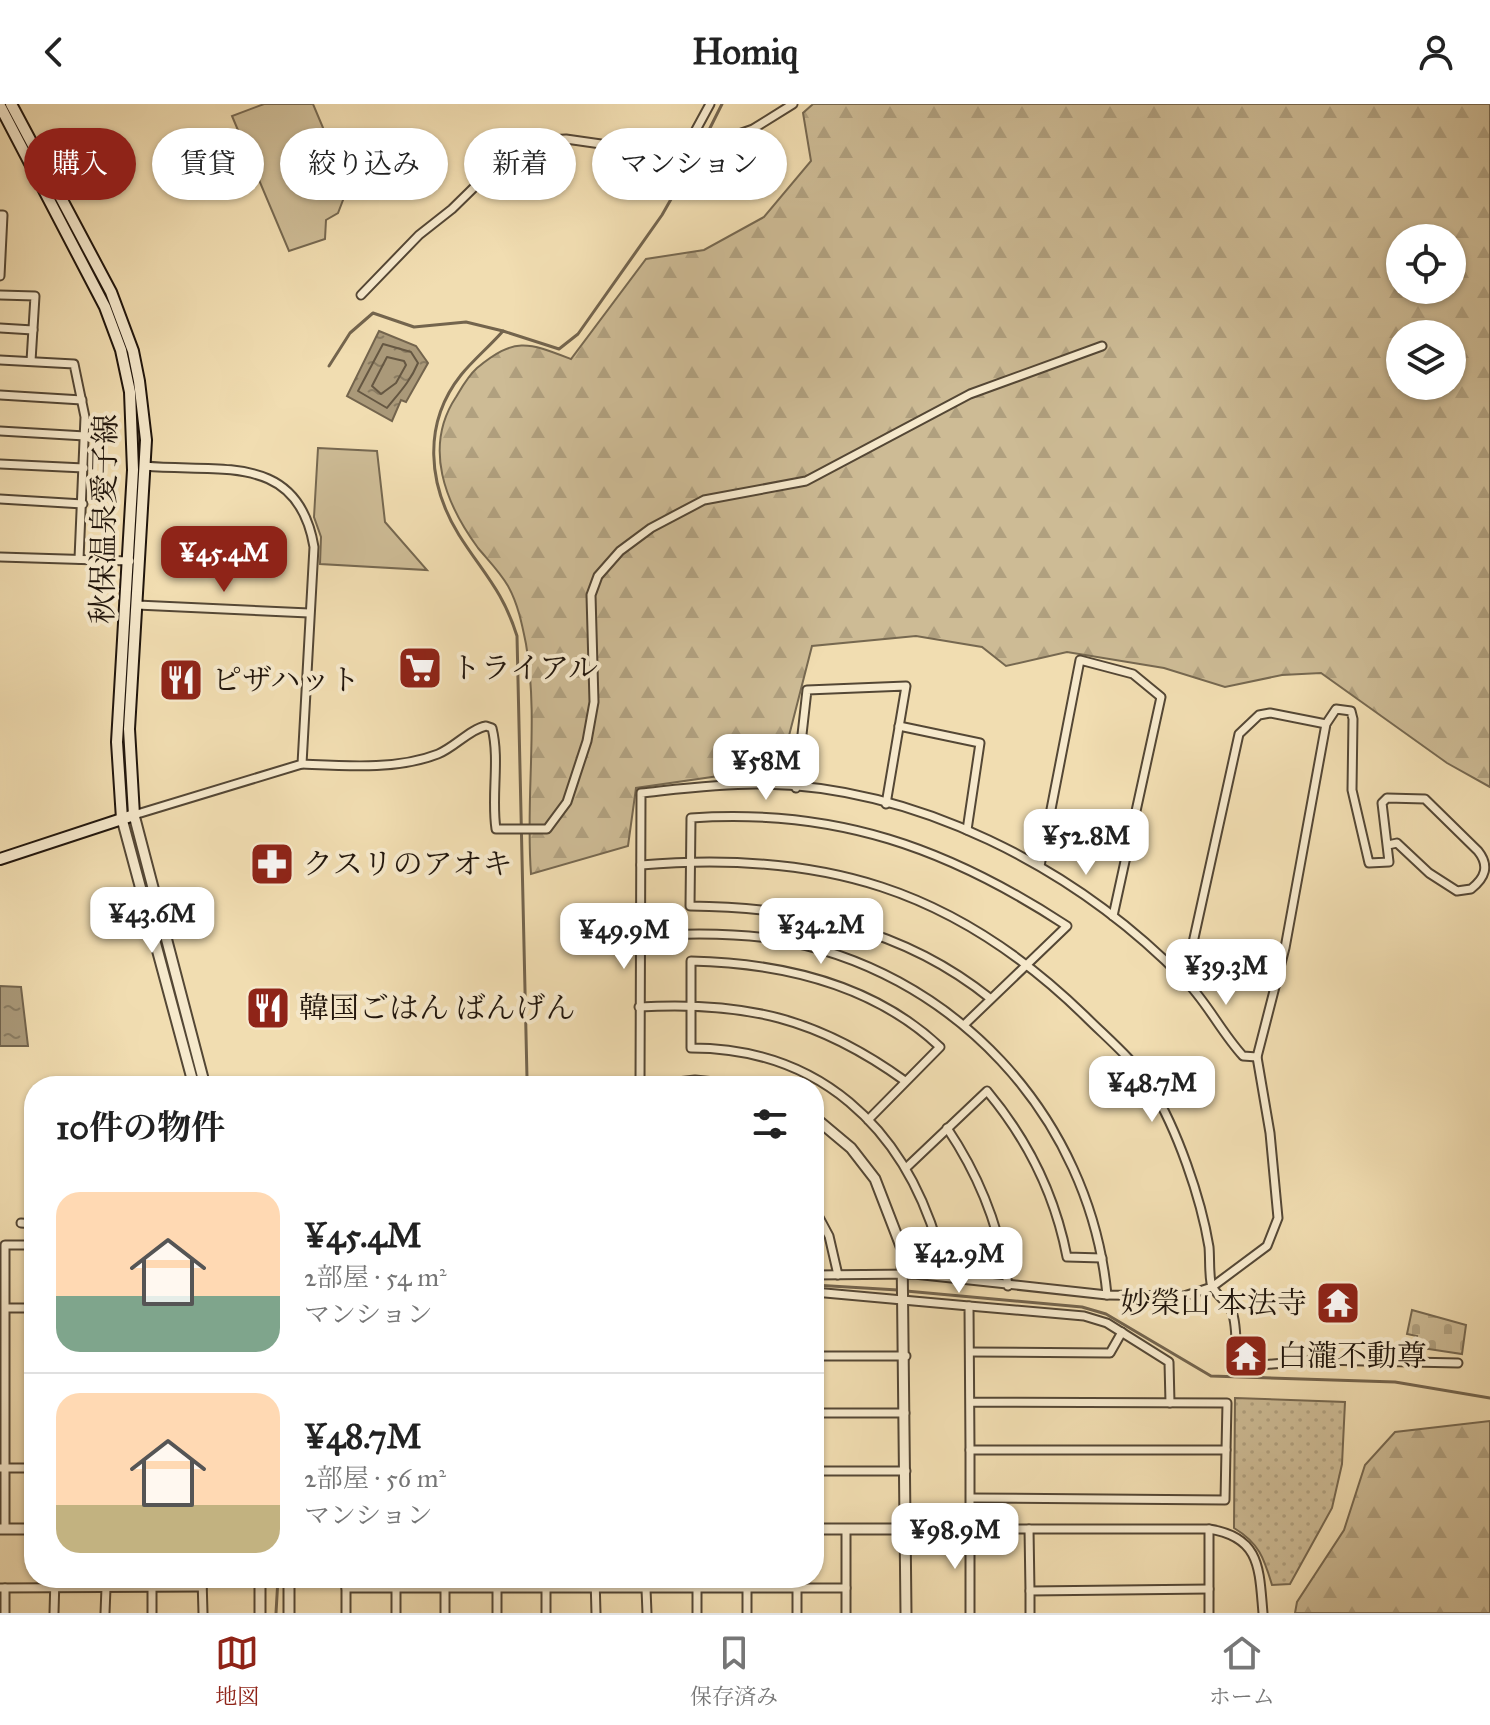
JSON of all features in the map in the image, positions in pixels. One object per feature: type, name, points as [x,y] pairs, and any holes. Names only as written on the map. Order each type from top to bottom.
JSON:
[{"type":"main road","name":"秋保温泉愛子線","points":[[11,104],[117,306],[139,381],[145,466],[129,729],[134,815]]},
{"type":"main road","name":"秋保温泉愛子線","points":[[0,106],[87,271],[121,350],[130,392],[134,441],[117,742],[122,819]]},
{"type":"main road","points":[[0,859],[134,815]]},
{"type":"street","points":[[699,128],[710,104]]},
{"type":"street","points":[[755,128],[793,104]]},
{"type":"street","points":[[361,295],[419,235],[452,209],[503,159],[544,140],[592,143]]},
{"type":"street","points":[[0,215],[3,215],[0,276]]},
{"type":"street","points":[[0,295],[35,296],[31,361]]},
{"type":"street","points":[[0,328],[33,330]]},
{"type":"street","points":[[202,1076],[134,815],[302,764],[378,764],[421,759],[440,753],[486,726],[492,728],[495,738],[492,788],[496,829],[547,829],[571,794],[594,702],[591,595],[598,576],[620,551],[651,528],[704,500],[806,481],[970,394],[1102,346]]},
{"type":"street","points":[[0,360],[74,364],[82,400],[85,436],[79,559]]},
{"type":"street","points":[[0,395],[82,400]]},
{"type":"street","points":[[0,431],[85,436]]},
{"type":"street","points":[[0,464],[84,468]]},
{"type":"street","points":[[145,466],[233,468],[258,473],[301,503],[310,521],[314,547],[302,764]]},
{"type":"street","points":[[0,499],[83,504]]},
{"type":"street","points":[[0,557],[140,562]]},
{"type":"street","points":[[137,605],[309,613]]},
{"type":"street","points":[[1040,866],[1080,660],[1133,674],[1161,697],[1113,916]]},
{"type":"street","points":[[796,788],[807,690],[906,686],[886,804]]},
{"type":"street","points":[[824,1292],[874,1295],[905,1289],[1008,1286],[1107,1295],[1184,1296],[1212,1287],[1267,1246],[1278,1218],[1270,1133],[1257,1057],[1285,948],[1326,724],[1336,709],[1351,711],[1352,790],[1369,863],[1389,862],[1382,803],[1387,798],[1425,799],[1478,851],[1485,860],[1486,869],[1471,889],[1457,891],[1429,873],[1397,843],[1388,845]]},
{"type":"street","points":[[1185,979],[1239,734],[1259,715],[1270,713],[1326,724]]},
{"type":"street","points":[[899,726],[980,743],[967,830]]},
{"type":"street","points":[[640,1076],[641,793],[713,785],[796,788],[886,804],[967,830],[1040,866],[1113,916],[1185,979],[1230,1042],[1243,1056],[1257,1057]]},
{"type":"street","points":[[964,1025],[1067,926],[974,870],[876,835],[770,817],[691,818],[690,906],[782,910],[865,929],[923,955],[991,999]]},
{"type":"street","points":[[122,819],[191,1076]]},
{"type":"street","points":[[641,865],[692,862],[777,864],[871,884],[965,923],[1029,964],[1112,1043],[1150,1086],[1179,1148],[1194,1193],[1209,1247],[1212,1287],[1232,1312],[1237,1367],[1329,1360],[1458,1363]]},
{"type":"street","points":[[640,936],[733,934],[824,951],[894,976],[964,1025],[1025,1088],[1056,1132],[1078,1174],[1102,1258],[1107,1295]]},
{"type":"street","points":[[807,1076],[787,1065],[731,1050],[691,1048],[691,961],[760,965],[828,982],[872,999],[910,1022],[940,1047],[868,1120]]},
{"type":"street","points":[[639,1007],[690,1004],[741,1008],[803,1024],[855,1047],[905,1081]]},
{"type":"street","points":[[824,1085],[839,1093],[868,1120],[907,1167],[926,1205],[938,1245],[1003,1251]]},
{"type":"street","points":[[907,1167],[987,1091],[1006,1114],[1043,1177],[1067,1257],[1102,1258]]},
{"type":"street","points":[[824,1125],[851,1148],[875,1179],[898,1231],[905,1289],[906,1613]]},
{"type":"street","points":[[947,1128],[975,1174],[1003,1251],[1008,1286]]},
{"type":"street","points":[[824,1227],[838,1275]]},
{"type":"street","points":[[24,1245],[5,1245],[2,1409],[2,1529],[24,1529]]},
{"type":"street","points":[[824,1275],[905,1289],[969,1306],[1084,1316],[1122,1332],[1169,1362],[1170,1403]]},
{"type":"street","points":[[969,1306],[970,1613]]},
{"type":"street","points":[[6,1308],[24,1308]]},
{"type":"street","points":[[970,1352],[1110,1353],[1122,1332]]},
{"type":"street","points":[[824,1356],[906,1356]]},
{"type":"street","points":[[970,1402],[1227,1403],[1225,1500],[971,1498]]},
{"type":"street","points":[[824,1413],[905,1413]]},
{"type":"street","points":[[970,1450],[1226,1450]]},
{"type":"street","points":[[2,1468],[24,1468]]},
{"type":"street","points":[[824,1471],[906,1471]]},
{"type":"street","points":[[824,1529],[1209,1529],[1238,1537],[1255,1556],[1263,1613]]},
{"type":"street","points":[[846,1529],[846,1613]]},
{"type":"street","points":[[1029,1529],[1030,1613]]},
{"type":"street","points":[[1209,1529],[1209,1613]]},
{"type":"street","points":[[5,1613],[2,1588],[106,1588],[105,1613]]},
{"type":"street","points":[[54,1613],[55,1588]]},
{"type":"street","points":[[152,1588],[152,1613]]},
{"type":"street","points":[[202,1588],[203,1613]]},
{"type":"street","points":[[260,1588],[260,1613]]},
{"type":"street","points":[[289,1588],[289,1613]]},
{"type":"street","points":[[346,1613],[346,1588],[846,1588]]},
{"type":"street","points":[[396,1588],[396,1613]]},
{"type":"street","points":[[445,1588],[445,1613]]},
{"type":"street","points":[[497,1588],[497,1613]]},
{"type":"street","points":[[546,1588],[546,1613]]},
{"type":"street","points":[[595,1588],[596,1613]]},
{"type":"street","points":[[646,1589],[647,1613]]},
{"type":"street","points":[[697,1589],[697,1613]]},
{"type":"street","points":[[747,1589],[747,1613]]},
{"type":"street","points":[[797,1589],[797,1613]]},
{"type":"street","points":[[1030,1591],[1209,1589]]},
{"type":"green space","points":[[264,104],[313,104],[323,128],[280,128],[280,200],[343,200],[338,213],[326,220],[325,239],[289,251],[264,192],[264,128],[237,128],[232,116]]},
{"type":"green space","points":[[813,104],[1490,104],[1490,787],[1447,763],[1321,673],[1282,675],[1225,687],[1164,668],[1067,652],[1006,666],[982,647],[916,636],[812,646],[781,767],[636,788],[628,846],[531,874],[532,730],[526,644],[508,586],[466,531],[448,494],[440,455],[446,416],[471,374],[502,351],[532,346],[571,359],[646,259],[704,250],[764,217],[778,200],[787,200],[787,190],[811,161],[803,113]]},
{"type":"green space","points":[[318,448],[377,451],[385,522],[427,570],[320,564],[321,537],[314,517]]},
{"type":"green space","points":[[1412,1310],[1466,1325],[1462,1354],[1415,1347],[1417,1336],[1407,1334]]},
{"type":"green space","points":[[1235,1398],[1345,1402],[1342,1464],[1332,1508],[1290,1584],[1272,1585],[1259,1552],[1249,1539],[1234,1528]]},
{"type":"green space","points":[[1490,1421],[1490,1613],[1295,1613],[1297,1602],[1344,1530],[1365,1465],[1395,1432]]},
{"type":"water","points":[[379,331],[416,346],[428,363],[406,402],[401,400],[392,421],[347,396]]},
{"type":"water","points":[[0,986],[21,987],[28,1046],[0,1046]]},
{"type":"waterway","points":[[710,128],[722,104]]},
{"type":"waterway","points":[[527,1076],[517,636],[499,594],[449,516],[436,475],[435,434],[448,394],[466,369],[503,331],[559,349],[578,334],[671,200]]},
{"type":"waterway","points":[[329,366],[350,333],[373,313],[414,327],[466,322],[503,331]]},
{"type":"waterway","points":[[824,1286],[898,1290]]},
{"type":"waterway","points":[[906,1291],[1082,1307],[1106,1314],[1211,1376],[1395,1382],[1490,1398]]},
{"type":"waterway","points":[[276,1613],[277,1588]]},
{"type":"place","name":"トライアル","points":[[420,668]]},
{"type":"place","name":"ピザハット","points":[[181,680]]},
{"type":"place","name":"クスリのアオキ","points":[[272,864]]},
{"type":"place","name":"韓国ごはん ばんげん","points":[[268,1008]]},
{"type":"place","name":"妙榮山 本法寺","points":[[1338,1303]]},
{"type":"place","name":"白瀧不動尊","points":[[1246,1356]]}]
